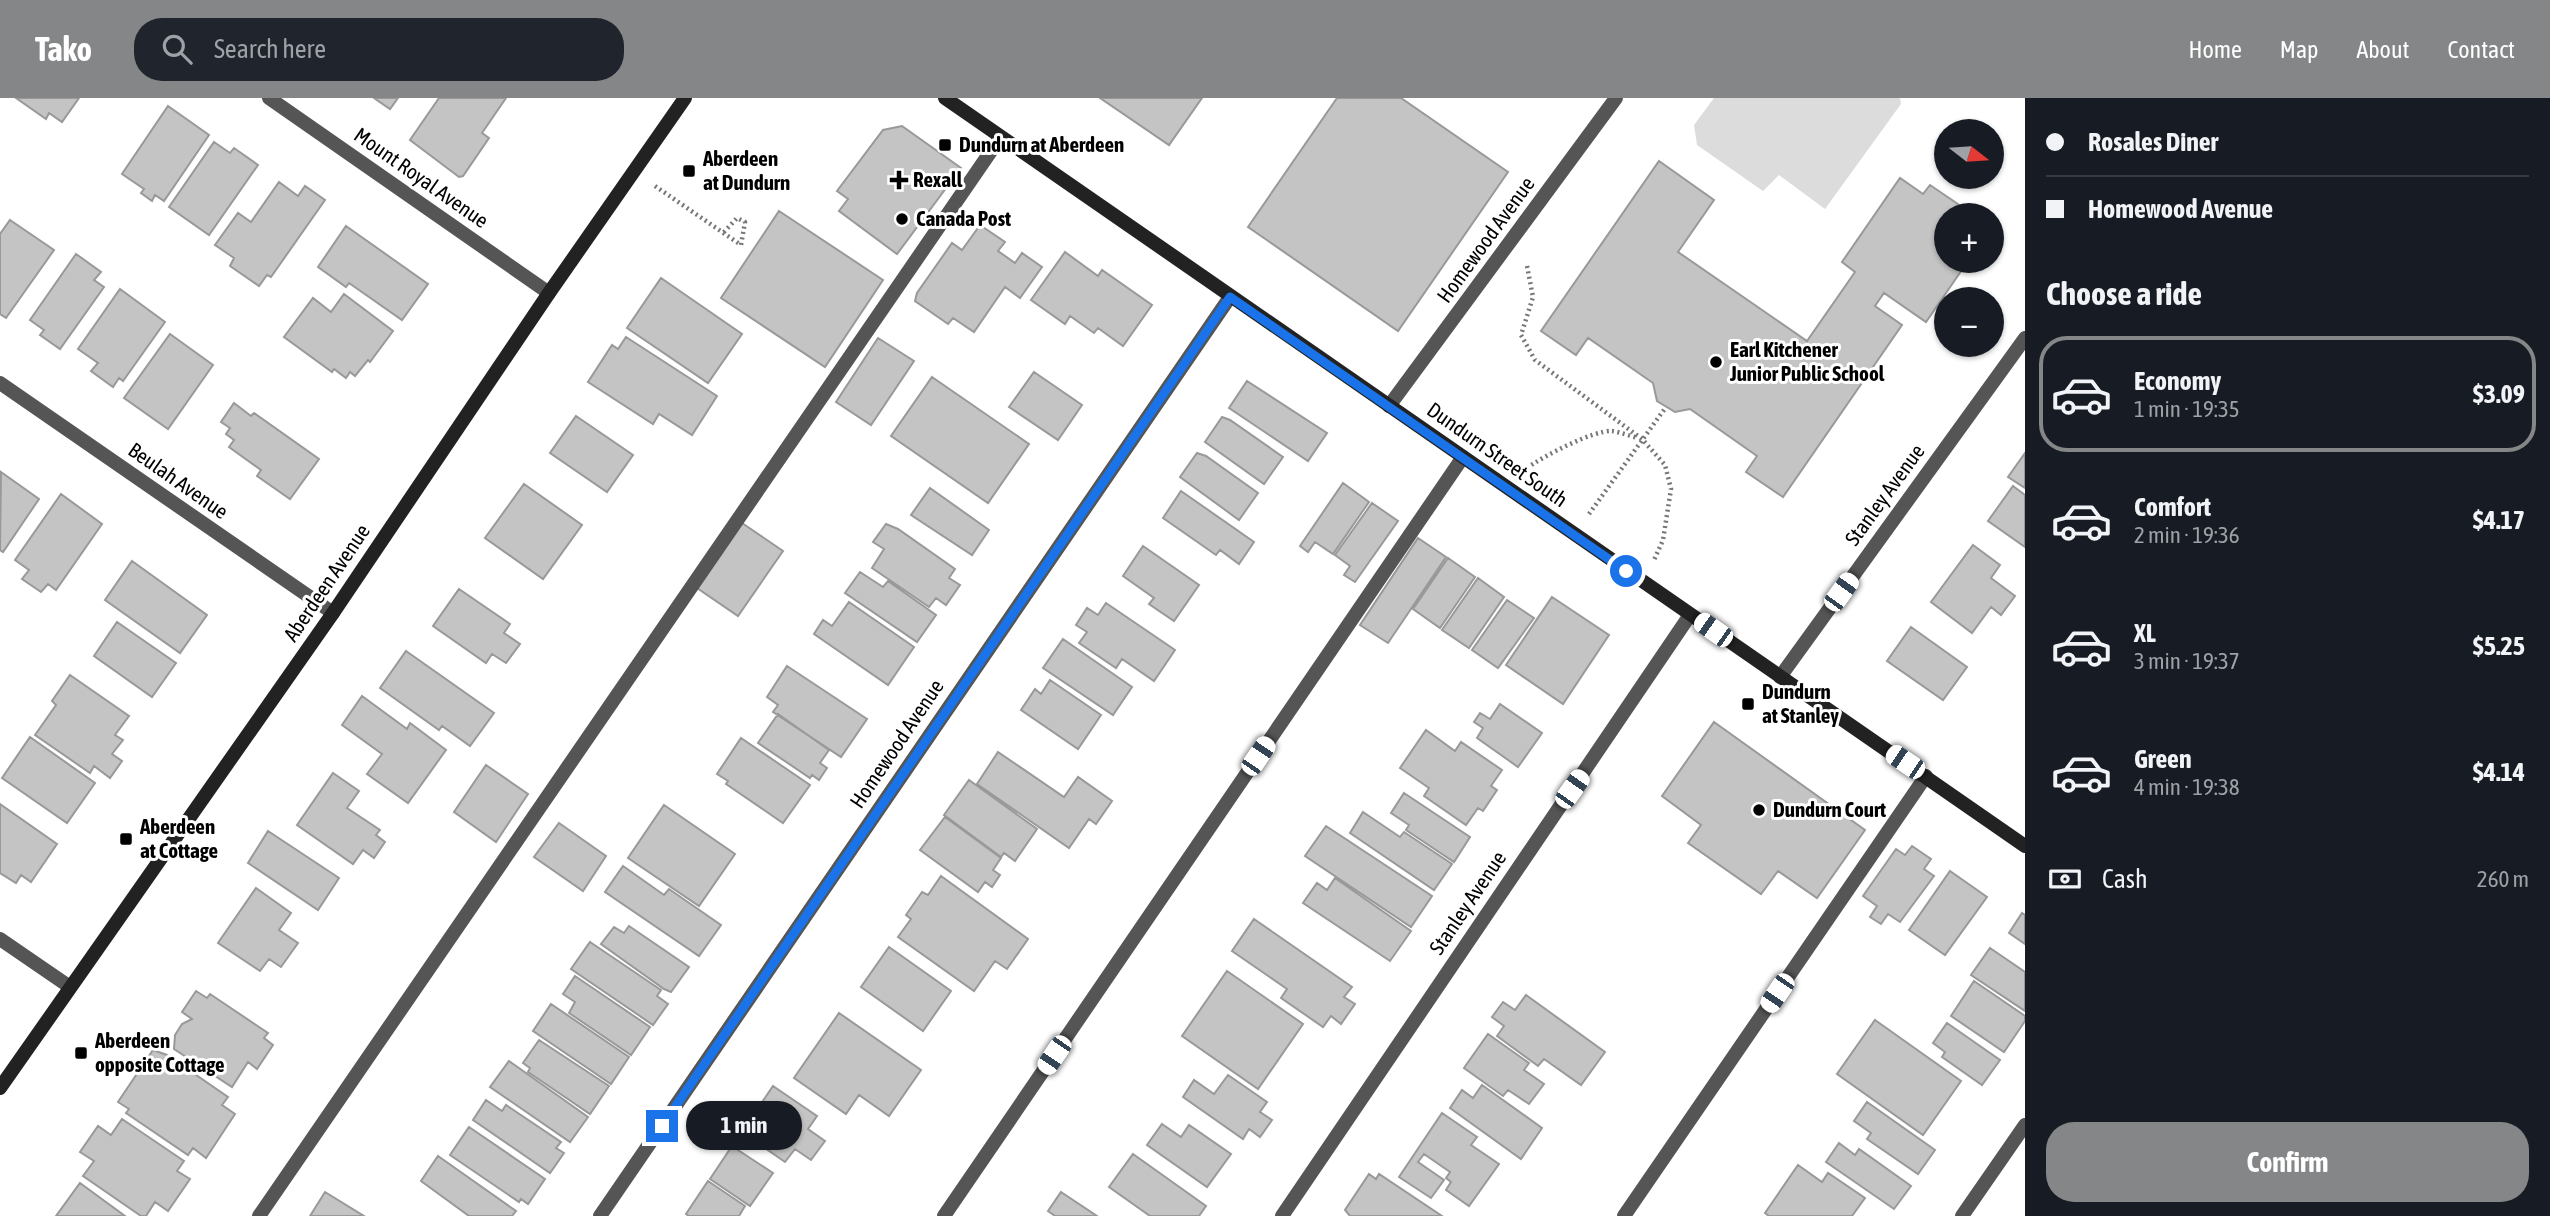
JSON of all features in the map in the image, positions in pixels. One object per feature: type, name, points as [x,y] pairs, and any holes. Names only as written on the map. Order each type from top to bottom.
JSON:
[{"type":"main road","name":"Aberdeen Avenue","points":[[0,1088],[333,613],[549,293],[685,98]]},
{"type":"main road","name":"Dundurn Street South","points":[[945,98],[2025,846]]},
{"type":"street","name":"Mount Royal Avenue","points":[[269,98],[549,293]]},
{"type":"street","name":"Homewood Avenue","points":[[1389,407],[1616,98]]},
{"type":"street","points":[[259,1216],[1000,138]]},
{"type":"street","name":"Homewood Avenue","points":[[600,1216],[1230,297]]},
{"type":"street","name":"Stanley Avenue","points":[[1780,677],[2025,338]]},
{"type":"street","name":"Beulah Avenue","points":[[0,383],[333,613]]},
{"type":"street","points":[[944,1216],[1463,457]]},
{"type":"street","name":"Stanley Avenue","points":[[1282,1216],[1690,615]]},
{"type":"street","points":[[1624,1216],[1926,776]]},
{"type":"street","points":[[0,939],[70,987]]},
{"type":"street","points":[[1962,1216],[2025,1125]]},
{"type":"path","points":[[634,171],[723,233],[741,245],[745,222],[737,218],[723,233]]},
{"type":"path","points":[[1507,246],[1527,265],[1533,297],[1521,335],[1535,360],[1642,439],[1665,465],[1671,489],[1663,540],[1644,583]]},
{"type":"path","points":[[1574,534],[1666,407]]},
{"type":"path","points":[[1503,486],[1542,457],[1583,439],[1610,431],[1642,439]]},
{"type":"shaded area","points":[[1714,98],[1900,98],[1901,104],[1825,209],[1779,175],[1763,191],[1697,145],[1694,125]]},
{"type":"building","points":[[16,98],[79,98],[62,122],[49,113],[46,119]]},
{"type":"building","points":[[374,98],[398,98],[390,109]]},
{"type":"building","points":[[439,98],[506,98],[482,133],[489,138],[463,176],[459,177],[410,140]]},
{"type":"building","points":[[1100,98],[1202,98],[1169,145]]},
{"type":"building","points":[[1337,98],[1401,98],[1508,172],[1398,331],[1248,227]]},
{"type":"building","points":[[168,106],[209,135],[164,201],[155,195],[152,201],[141,193],[144,189],[122,174]]},
{"type":"building","name":"Rexall","points":[[902,126],[961,168],[897,254],[839,211],[848,199],[837,191],[883,130]]},
{"type":"building","points":[[214,142],[230,153],[234,148],[258,165],[209,235],[169,207]]},
{"type":"building","points":[[1659,161],[1714,200],[1678,252],[1807,341],[1855,272],[1842,262],[1900,178],[1923,194],[1930,185],[1956,203],[1934,203],[1934,273],[1960,273],[1950,287],[1934,287],[1934,310],[1926,322],[1884,293],[1875,306],[1902,325],[1783,497],[1746,472],[1757,456],[1690,409],[1675,412],[1657,401],[1653,383],[1588,338],[1576,355],[1541,331]]},
{"type":"building","points":[[279,182],[298,196],[305,186],[325,200],[271,277],[267,275],[259,286],[230,266],[234,258],[215,245],[238,213],[251,222]]},
{"type":"building","points":[[779,211],[883,280],[825,367],[721,298]]},
{"type":"building","points":[[10,220],[54,250],[6,318],[0,314],[0,234]]},
{"type":"building","points":[[980,225],[1005,242],[998,251],[1015,263],[1022,253],[1042,267],[1020,298],[1005,287],[974,332],[953,318],[948,324],[915,301],[917,293],[952,243],[962,250]]},
{"type":"building","points":[[346,226],[428,284],[402,320],[349,283],[346,287],[318,267]]},
{"type":"building","points":[[1065,252],[1098,276],[1102,270],[1152,305],[1123,346],[1098,328],[1094,333],[1070,316],[1065,324],[1031,300]]},
{"type":"building","points":[[76,254],[101,272],[94,280],[104,287],[60,349],[40,335],[44,330],[30,320]]},
{"type":"building","points":[[661,278],[742,334],[708,383],[627,328]]},
{"type":"building","points":[[120,289],[165,322],[123,381],[119,378],[113,387],[91,371],[98,363],[78,349]]},
{"type":"building","points":[[344,294],[393,331],[370,362],[368,360],[355,376],[350,372],[346,378],[334,369],[332,372],[284,337],[313,298],[331,312]]},
{"type":"building","points":[[170,334],[213,365],[168,429],[124,398]]},
{"type":"building","points":[[626,337],[717,396],[692,435],[659,414],[653,424],[588,382],[612,345],[618,349]]},
{"type":"building","points":[[878,338],[914,361],[871,425],[836,402]]},
{"type":"building","points":[[1034,372],[1082,405],[1058,440],[1009,407]]},
{"type":"building","points":[[932,377],[1029,444],[988,503],[891,436]]},
{"type":"building","points":[[1247,381],[1327,433],[1308,461],[1229,408]]},
{"type":"building","points":[[234,403],[251,416],[254,413],[319,459],[290,499],[257,476],[261,470],[229,447],[234,440],[226,434],[230,428],[221,422]]},
{"type":"building","points":[[576,416],[633,455],[607,492],[550,453]]},
{"type":"building","points":[[1222,417],[1283,457],[1264,484],[1205,442]]},
{"type":"building","points":[[1197,453],[1206,456],[1258,493],[1239,520],[1180,477]]},
{"type":"building","points":[[2025,453],[2025,488],[2008,477]]},
{"type":"building","points":[[1,472],[39,499],[3,552],[0,550]]},
{"type":"building","points":[[1343,483],[1369,502],[1333,554],[1315,542],[1308,552],[1300,546]]},
{"type":"building","points":[[524,484],[582,525],[543,579],[485,538]]},
{"type":"building","points":[[2013,486],[2025,495],[2025,547],[1988,521]]},
{"type":"building","points":[[930,488],[989,530],[972,555],[911,515]]},
{"type":"building","points":[[1181,491],[1254,542],[1239,564],[1220,550],[1216,555],[1163,518]]},
{"type":"building","points":[[61,494],[102,524],[56,590],[48,584],[41,592],[22,579],[29,570],[15,560]]},
{"type":"building","points":[[1372,503],[1398,521],[1355,582],[1344,575],[1350,566],[1335,555]]},
{"type":"building","points":[[742,523],[783,551],[738,616],[697,588]]},
{"type":"building","points":[[886,524],[898,529],[955,569],[949,578],[960,585],[946,605],[936,598],[929,607],[872,568],[884,549],[873,542]]},
{"type":"building","points":[[1418,538],[1446,557],[1388,643],[1360,625]]},
{"type":"building","points":[[1973,545],[2000,565],[1991,578],[2015,596],[2001,615],[1991,607],[1972,633],[1931,602]]},
{"type":"building","points":[[1143,546],[1199,585],[1174,621],[1149,604],[1154,598],[1123,576]]},
{"type":"building","points":[[1448,558],[1475,577],[1440,628],[1413,609]]},
{"type":"building","points":[[132,561],[207,615],[180,653],[105,600]]},
{"type":"building","points":[[860,572],[883,587],[888,581],[936,615],[917,642],[845,593]]},
{"type":"building","points":[[1478,578],[1504,597],[1469,648],[1442,630]]},
{"type":"building","points":[[459,589],[510,624],[504,633],[520,644],[506,663],[492,654],[486,663],[433,626]]},
{"type":"building","points":[[1552,597],[1609,635],[1563,704],[1506,665]]},
{"type":"building","points":[[1507,600],[1534,618],[1498,668],[1472,650]]},
{"type":"building","points":[[849,602],[914,647],[888,685],[814,634],[823,620],[832,626]]},
{"type":"building","points":[[1106,603],[1175,650],[1154,681],[1122,659],[1116,668],[1079,643],[1087,632],[1076,625],[1087,608],[1098,615]]},
{"type":"building","points":[[117,622],[176,663],[152,697],[94,656]]},
{"type":"building","points":[[1911,627],[1967,667],[1943,700],[1887,661]]},
{"type":"building","points":[[1063,639],[1132,687],[1113,715],[1043,668]]},
{"type":"building","points":[[406,651],[494,713],[470,746],[442,726],[439,730],[380,688]]},
{"type":"building","points":[[787,666],[867,719],[841,757],[773,712],[778,705],[767,697]]},
{"type":"building","points":[[70,675],[129,716],[115,735],[123,740],[112,754],[122,761],[110,778],[94,766],[90,773],[35,735],[56,705],[52,701]]},
{"type":"building","points":[[1050,680],[1101,715],[1078,749],[1021,710],[1035,689],[1041,694]]},
{"type":"building","points":[[362,696],[407,729],[410,723],[446,750],[408,803],[367,774],[382,754],[342,725]]},
{"type":"building","points":[[1500,704],[1542,733],[1518,767],[1477,738],[1483,728],[1474,722],[1480,713],[1490,719]]},
{"type":"building","points":[[778,714],[829,750],[820,763],[827,768],[819,780],[812,775],[810,778],[758,743]]},
{"type":"building","name":"Dundurn Court","points":[[1714,722],[1865,830],[1817,898],[1778,871],[1761,894],[1688,843],[1701,825],[1662,796]]},
{"type":"building","points":[[1426,730],[1455,751],[1461,742],[1502,770],[1491,786],[1497,790],[1483,811],[1478,808],[1466,825],[1424,796],[1429,788],[1400,768]]},
{"type":"building","points":[[30,737],[95,783],[67,823],[2,778]]},
{"type":"building","points":[[741,738],[810,785],[783,823],[726,784],[728,781],[717,774]]},
{"type":"building","points":[[998,752],[1064,797],[1078,777],[1112,801],[1096,824],[1089,819],[1069,848],[977,784]]},
{"type":"building","points":[[486,765],[528,794],[496,842],[454,812]]},
{"type":"building","points":[[333,773],[359,791],[347,808],[380,830],[376,835],[385,842],[374,858],[363,850],[353,864],[297,825]]},
{"type":"building","points":[[969,780],[1037,829],[1015,861],[1004,853],[1001,857],[944,815]]},
{"type":"building","points":[[1404,793],[1470,837],[1454,862],[1406,830],[1409,825],[1391,813]]},
{"type":"building","points":[[0,804],[57,844],[31,882],[21,875],[16,883],[0,873]]},
{"type":"building","points":[[664,805],[735,854],[699,906],[628,858]]},
{"type":"building","points":[[1363,812],[1400,837],[1404,832],[1452,864],[1434,890],[1350,833]]},
{"type":"building","points":[[945,817],[1001,858],[993,870],[1000,875],[992,887],[985,882],[978,892],[920,850]]},
{"type":"building","points":[[559,823],[606,856],[583,891],[534,857]]},
{"type":"building","points":[[1326,826],[1432,896],[1411,927],[1305,856]]},
{"type":"building","points":[[268,831],[339,878],[318,910],[248,863]]},
{"type":"building","points":[[1912,846],[1931,859],[1924,869],[1934,876],[1900,922],[1888,914],[1881,924],[1870,917],[1877,906],[1863,896],[1896,849],[1905,855]]},
{"type":"building","points":[[623,866],[664,895],[669,889],[721,925],[699,956],[605,892]]},
{"type":"building","points":[[1950,871],[1987,897],[1945,955],[1909,930]]},
{"type":"building","points":[[941,876],[1028,939],[1007,969],[995,961],[974,991],[898,937],[911,919],[906,915],[922,892],[928,895]]},
{"type":"building","points":[[1335,878],[1411,931],[1390,961],[1303,903],[1317,883],[1327,890]]},
{"type":"building","points":[[256,888],[291,913],[279,930],[298,943],[281,967],[269,959],[260,971],[218,943]]},
{"type":"building","points":[[2022,913],[2025,915],[2025,944],[2009,933]]},
{"type":"building","points":[[1254,919],[1352,987],[1344,997],[1355,1004],[1341,1024],[1331,1016],[1323,1027],[1281,998],[1287,989],[1232,951]]},
{"type":"building","points":[[629,926],[689,967],[671,992],[601,944],[614,927],[624,933]]},
{"type":"building","points":[[590,942],[661,990],[657,996],[668,1004],[653,1025],[571,969]]},
{"type":"building","points":[[889,947],[951,991],[923,1031],[861,987]]},
{"type":"building","points":[[1990,948],[2025,972],[2025,1011],[1971,975]]},
{"type":"building","points":[[1227,971],[1303,1024],[1258,1089],[1182,1036]]},
{"type":"building","points":[[575,976],[650,1027],[631,1055],[569,1013],[575,1002],[563,994]]},
{"type":"building","points":[[1974,981],[2025,1016],[2025,1021],[2004,1052],[1951,1016]]},
{"type":"building","points":[[196,991],[207,998],[210,994],[268,1033],[264,1038],[273,1045],[257,1069],[248,1062],[232,1087],[174,1049],[175,1035],[182,1024],[192,1019],[182,1012]]},
{"type":"building","points":[[1526,995],[1605,1052],[1581,1085],[1544,1059],[1538,1066],[1497,1036],[1504,1026],[1492,1017],[1503,1002],[1515,1010]]},
{"type":"building","points":[[551,1004],[629,1057],[611,1084],[533,1031]]},
{"type":"building","points":[[839,1013],[921,1070],[889,1116],[859,1095],[846,1114],[794,1078]]},
{"type":"building","points":[[1875,1020],[1961,1081],[1923,1135],[1837,1074]]},
{"type":"building","points":[[1947,1023],[2000,1060],[1982,1085],[1942,1057],[1945,1052],[1933,1043]]},
{"type":"building","points":[[1488,1034],[1529,1063],[1524,1070],[1544,1084],[1529,1104],[1508,1090],[1503,1096],[1464,1068]]},
{"type":"building","points":[[539,1040],[609,1086],[590,1114],[528,1072],[530,1068],[523,1063]]},
{"type":"building","points":[[153,1050],[167,1055],[228,1097],[222,1105],[235,1114],[206,1158],[193,1148],[188,1155],[126,1113],[129,1109],[118,1102]]},
{"type":"building","points":[[509,1061],[588,1117],[570,1142],[490,1087]]},
{"type":"building","points":[[1228,1075],[1267,1102],[1260,1112],[1272,1120],[1260,1137],[1249,1129],[1243,1139],[1183,1097],[1194,1080],[1214,1094]]},
{"type":"building","points":[[1482,1085],[1542,1128],[1521,1159],[1450,1108],[1462,1090],[1473,1098]]},
{"type":"building","points":[[773,1086],[817,1116],[808,1129],[825,1141],[811,1160],[795,1149],[785,1162],[742,1132]]},
{"type":"building","points":[[486,1100],[502,1111],[506,1105],[561,1142],[556,1148],[564,1153],[550,1173],[473,1120]]},
{"type":"building","points":[[1867,1102],[1935,1150],[1918,1174],[1867,1139],[1871,1133],[1854,1121]]},
{"type":"building","points":[[1442,1113],[1477,1137],[1471,1145],[1499,1164],[1469,1206],[1446,1190],[1451,1182],[1446,1178],[1450,1172],[1424,1154],[1418,1162],[1444,1180],[1431,1198],[1399,1177]]},
{"type":"building","points":[[122,1119],[184,1161],[177,1171],[190,1179],[168,1211],[155,1202],[146,1216],[141,1216],[83,1176],[94,1161],[80,1152],[98,1126],[111,1135]]},
{"type":"building","points":[[1162,1124],[1181,1137],[1189,1125],[1231,1154],[1207,1187],[1147,1145]]},
{"type":"building","points":[[469,1127],[545,1179],[528,1204],[521,1199],[519,1202],[450,1155]]},
{"type":"building","points":[[1839,1143],[1855,1155],[1859,1149],[1911,1186],[1894,1209],[1826,1162]]},
{"type":"building","points":[[732,1146],[773,1173],[750,1206],[710,1179]]},
{"type":"building","points":[[1133,1154],[1206,1206],[1199,1216],[1150,1216],[1109,1187]]},
{"type":"building","points":[[438,1156],[516,1211],[512,1216],[469,1216],[421,1181]]},
{"type":"building","points":[[1798,1165],[1822,1182],[1828,1173],[1865,1198],[1852,1216],[1769,1216],[1765,1213]]},
{"type":"building","points":[[1369,1174],[1376,1179],[1379,1174],[1442,1216],[1350,1216],[1345,1210]]},
{"type":"building","points":[[708,1181],[745,1206],[739,1216],[686,1214]]},
{"type":"building","points":[[80,1183],[125,1216],[56,1216]]},
{"type":"building","points":[[325,1192],[364,1216],[310,1216]]},
{"type":"building","points":[[1061,1192],[1097,1216],[1055,1216],[1048,1211]]},
{"type":"place","name":"Dundurn at Aberdeen","points":[[945,145]]},
{"type":"place","name":"Aberdeen at Dundurn","points":[[689,171]]},
{"type":"place","name":"Rexall","points":[[899,180]]},
{"type":"place","name":"Canada Post","points":[[902,219]]},
{"type":"place","name":"Earl Kitchener Junior Public School","points":[[1716,362]]},
{"type":"place","name":"Dundurn at Stanley","points":[[1748,704]]},
{"type":"place","name":"Dundurn Court","points":[[1759,810]]},
{"type":"place","name":"Aberdeen at Cottage","points":[[126,839]]},
{"type":"place","name":"Aberdeen opposite Cottage","points":[[81,1053]]},
{"type":"route","points":[[662,1126],[1230,297],[1626,571]]}]
